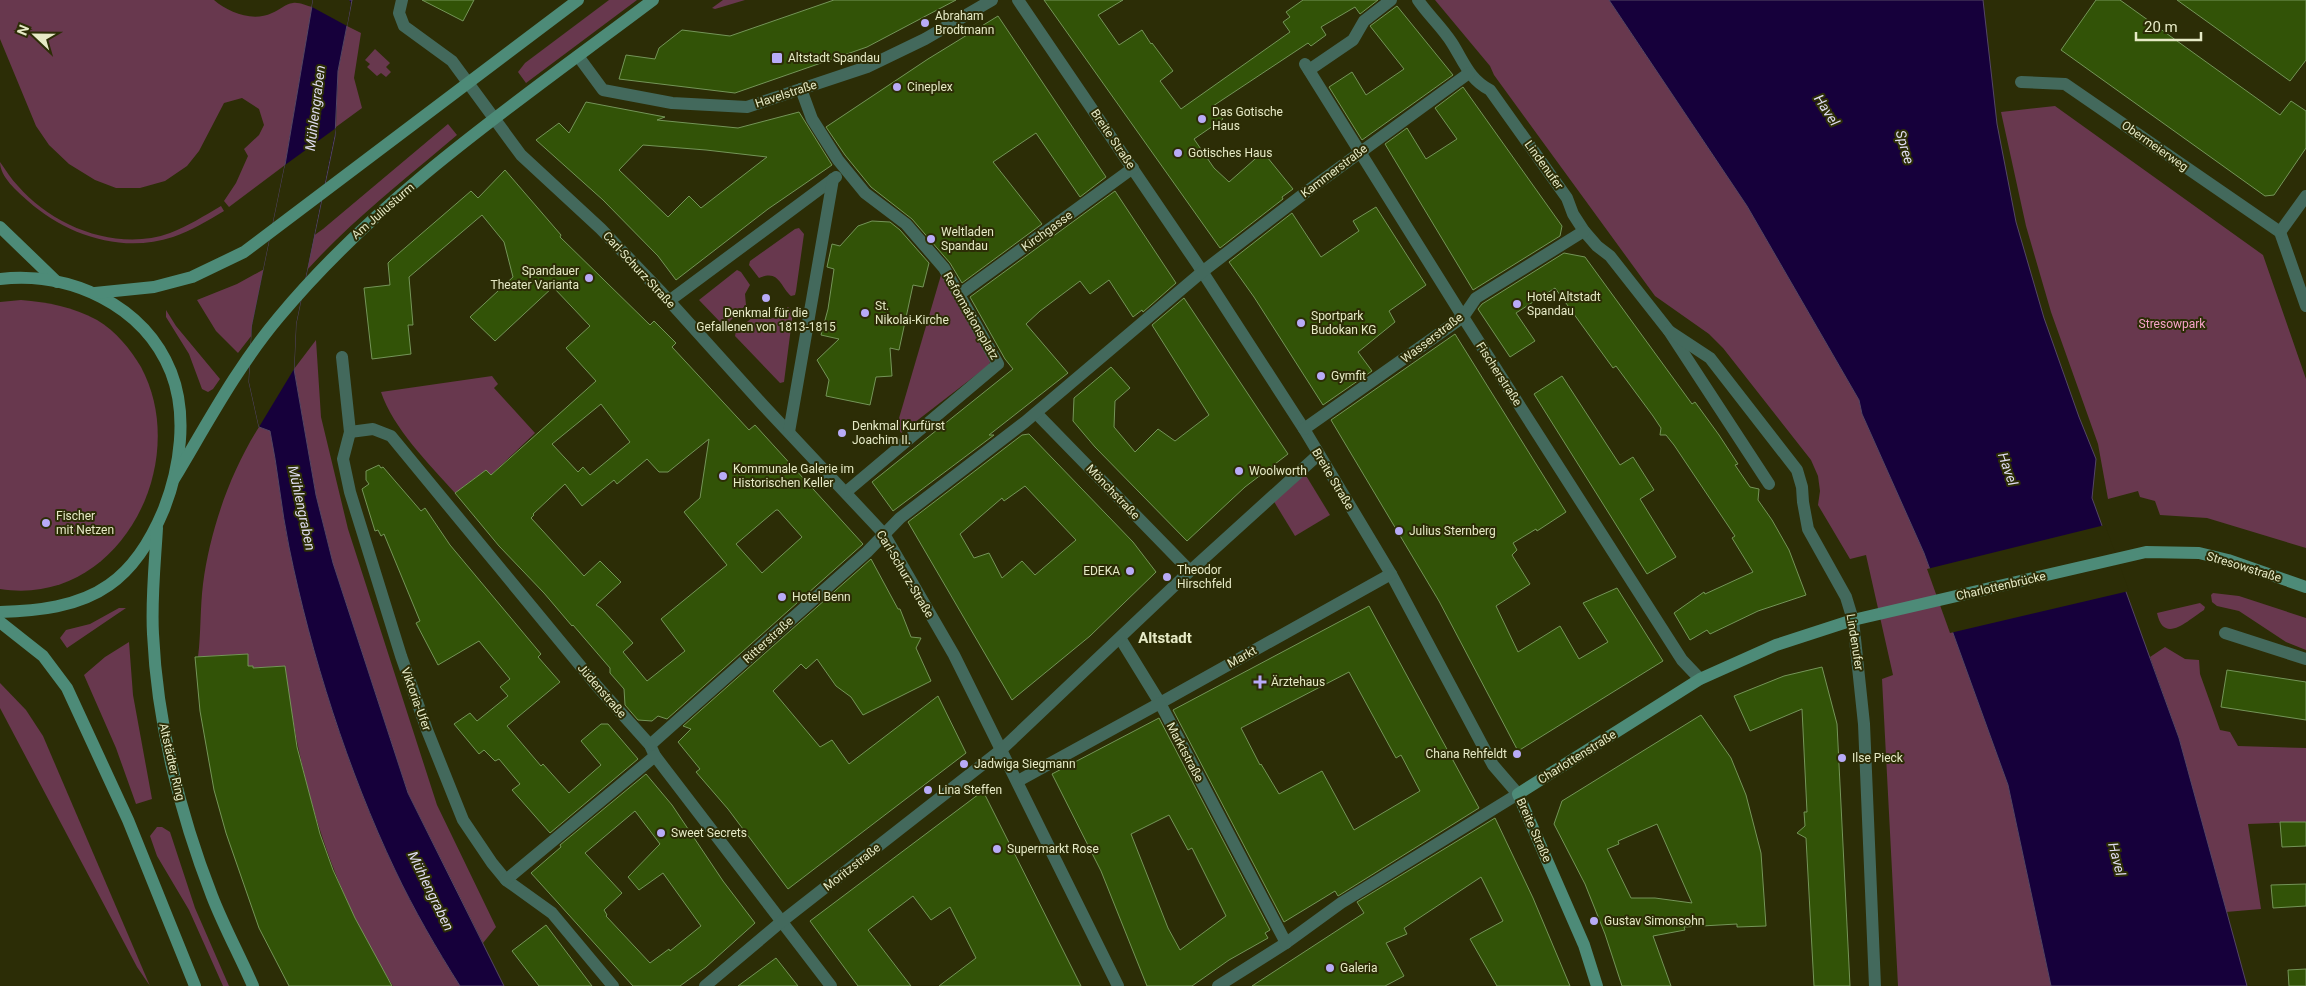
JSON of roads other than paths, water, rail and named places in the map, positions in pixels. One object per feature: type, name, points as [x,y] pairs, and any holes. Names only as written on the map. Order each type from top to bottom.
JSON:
[{"type":"main road","points":[[95,293],[154,287],[192,277],[244,252],[578,0]]},
{"type":"main road","name":"Am Juliusturm","points":[[174,479],[229,386],[250,355],[304,288],[345,245],[396,198],[494,119],[653,0]]},
{"type":"main road","points":[[0,227],[57,282]]},
{"type":"main road","points":[[0,280],[57,282],[95,293],[112,302],[143,328],[171,372],[177,392],[180,425],[174,479],[157,525],[131,565],[109,585],[88,596],[55,607],[0,612]]},
{"type":"main road","name":"Altstädter Ring","points":[[157,525],[152,632],[165,736],[181,802],[212,897],[254,986]]},
{"type":"main road","name":"Stresowstraße","points":[[2122,557],[2146,552],[2199,553],[2228,560],[2306,587]]},
{"type":"main road","name":"Charlottenbrücke","points":[[1879,614],[2122,557]]},
{"type":"main road","name":"Charlottenstraße","points":[[1518,794],[1700,679],[1776,645],[1853,620],[1879,614]]},
{"type":"main road","points":[[0,622],[43,656],[67,688],[128,820],[195,986]]},
{"type":"main road","name":"Breite Straße","points":[[1518,794],[1584,944],[1597,986]]},
{"type":"street","name":"Carl-Schurz-Straße","points":[[402,0],[399,13],[404,26],[452,61],[521,155],[601,229],[884,534],[954,655],[1118,986]]},
{"type":"street","name":"Havelstraße","points":[[578,56],[603,90],[672,103],[746,107],[867,68],[925,39],[992,0]]},
{"type":"street","name":"Breite Straße","points":[[1018,0],[1133,168],[1304,429],[1318,456],[1391,574],[1493,765],[1518,794]]},
{"type":"street","name":"Fischerstraße","points":[[1391,0],[1364,21],[1354,40],[1307,67],[1463,317],[1682,660],[1700,679]]},
{"type":"street","name":"Lindenufer","points":[[1418,0],[1452,43],[1469,73],[1478,84],[1490,90],[1567,198],[1573,214],[1584,230],[1597,246],[1610,256],[1670,331],[1769,484]]},
{"type":"street","name":"Kammerstraße","points":[[1202,272],[1310,189],[1469,73]]},
{"type":"street","name":"Obermeierweg","points":[[2021,82],[2065,84],[2280,232]]},
{"type":"street","name":"Reformationsplatz","points":[[801,89],[812,119],[865,193],[906,224],[944,268],[998,364],[846,492]]},
{"type":"street","name":"Kirchgasse","points":[[960,294],[1133,168]]},
{"type":"street","points":[[669,301],[846,169]]},
{"type":"street","points":[[789,432],[833,179]]},
{"type":"street","points":[[2306,196],[2280,232],[2306,306]]},
{"type":"street","name":"Wasserstraße","points":[[1304,429],[1463,317],[1476,298],[1584,230]]},
{"type":"street","points":[[884,534],[900,518],[1036,413],[1202,272]]},
{"type":"street","name":"Lindenufer","points":[[1670,331],[1710,358],[1797,470],[1802,487],[1808,529],[1846,597],[1853,620],[1864,724],[1875,986]]},
{"type":"street","name":"Viktoria-Ufer","points":[[342,357],[350,432],[343,458],[350,492],[401,656],[427,730],[463,820],[506,880],[552,913],[613,986]]},
{"type":"street","name":"Mönchstraße","points":[[1036,413],[1190,571]]},
{"type":"street","name":"Jüdenstraße","points":[[350,432],[373,429],[391,436],[590,678],[653,751],[831,986]]},
{"type":"street","points":[[1001,750],[1190,571],[1318,456]]},
{"type":"street","name":"Ritterstraße","points":[[506,880],[653,751],[884,534]]},
{"type":"street","name":"Markt","points":[[1160,703],[1391,574]]},
{"type":"street","points":[[2225,634],[2306,659]]},
{"type":"street","points":[[1018,781],[1160,703],[1120,638]]},
{"type":"street","name":"Marktstraße","points":[[1160,703],[1286,943]]},
{"type":"street","name":"Moritzstraße","points":[[705,986],[781,922],[1001,750]]},
{"type":"street","name":"Charlottenstraße","points":[[1218,986],[1286,943],[1341,903],[1518,794]]},
{"type":"water","name":"Mühlengraben","points":[[313,0],[352,0],[338,71],[335,136],[296,324],[294,369],[316,495],[333,563],[408,793],[504,986],[460,986],[418,914],[378,832],[347,753],[320,671],[289,547],[270,431],[259,427],[249,382],[252,326],[285,165]]},
{"type":"water","points":[[1609,0],[1983,0],[1997,124],[2016,222],[2044,318],[2096,459],[2092,498],[2179,738],[2247,986],[2051,986],[2008,785],[1924,553],[1862,414],[1859,400],[1747,206]]},
{"type":"place","name":"Abraham Brodtmann","points":[[925,23]]},
{"type":"place","name":"Altstadt Spandau","points":[[777,58]]},
{"type":"place","name":"Cineplex","points":[[897,87]]},
{"type":"place","name":"Das Gotische Haus","points":[[1202,119]]},
{"type":"place","name":"Gotisches Haus","points":[[1178,153]]},
{"type":"place","name":"Weltladen Spandau","points":[[931,239]]},
{"type":"place","name":"Spandauer Theater Varianta","points":[[589,278]]},
{"type":"place","name":"Denkmal für die Gefallenen von 1813-1815","points":[[766,298]]},
{"type":"place","name":"Hotel Altstadt Spandau","points":[[1517,304]]},
{"type":"place","name":"St. Nikolai-Kirche","points":[[865,313]]},
{"type":"place","name":"Sportpark Budokan KG","points":[[1301,323]]},
{"type":"place","name":"Gymfit","points":[[1321,376]]},
{"type":"place","name":"Denkmal Kurfürst Joachim II.","points":[[842,433]]},
{"type":"place","name":"Woolworth","points":[[1239,471]]},
{"type":"place","name":"Kommunale Galerie im Historischen Keller","points":[[723,476]]},
{"type":"place","name":"Fischer mit Netzen","points":[[46,523]]},
{"type":"place","name":"Julius Sternberg","points":[[1399,531]]},
{"type":"place","name":"EDEKA","points":[[1130,571]]},
{"type":"place","name":"Theodor Hirschfeld","points":[[1167,577]]},
{"type":"place","name":"Hotel Benn","points":[[782,597]]},
{"type":"place","name":"Ärztehaus","points":[[1260,682]]},
{"type":"place","name":"Chana Rehfeldt","points":[[1517,754]]},
{"type":"place","name":"Ilse Pieck","points":[[1842,758]]},
{"type":"place","name":"Jadwiga Siegmann","points":[[964,764]]},
{"type":"place","name":"Lina Steffen","points":[[928,790]]},
{"type":"place","name":"Sweet Secrets","points":[[661,833]]},
{"type":"place","name":"Supermarkt Rose","points":[[997,849]]},
{"type":"place","name":"Gustav Simonsohn","points":[[1594,921]]},
{"type":"place","name":"Galeria","points":[[1330,968]]},
{"type":"district","name":"Altstadt","points":[[1165,638]]},
{"type":"water label","name":"Havel","points":[[1827,110]]},
{"type":"water label","name":"Spree","points":[[1905,147]]},
{"type":"water label","name":"Havel","points":[[2008,469]]},
{"type":"water label","name":"Havel","points":[[2117,859]]},
{"type":"park label","name":"Stresowpark","points":[[2172,324]]}]
